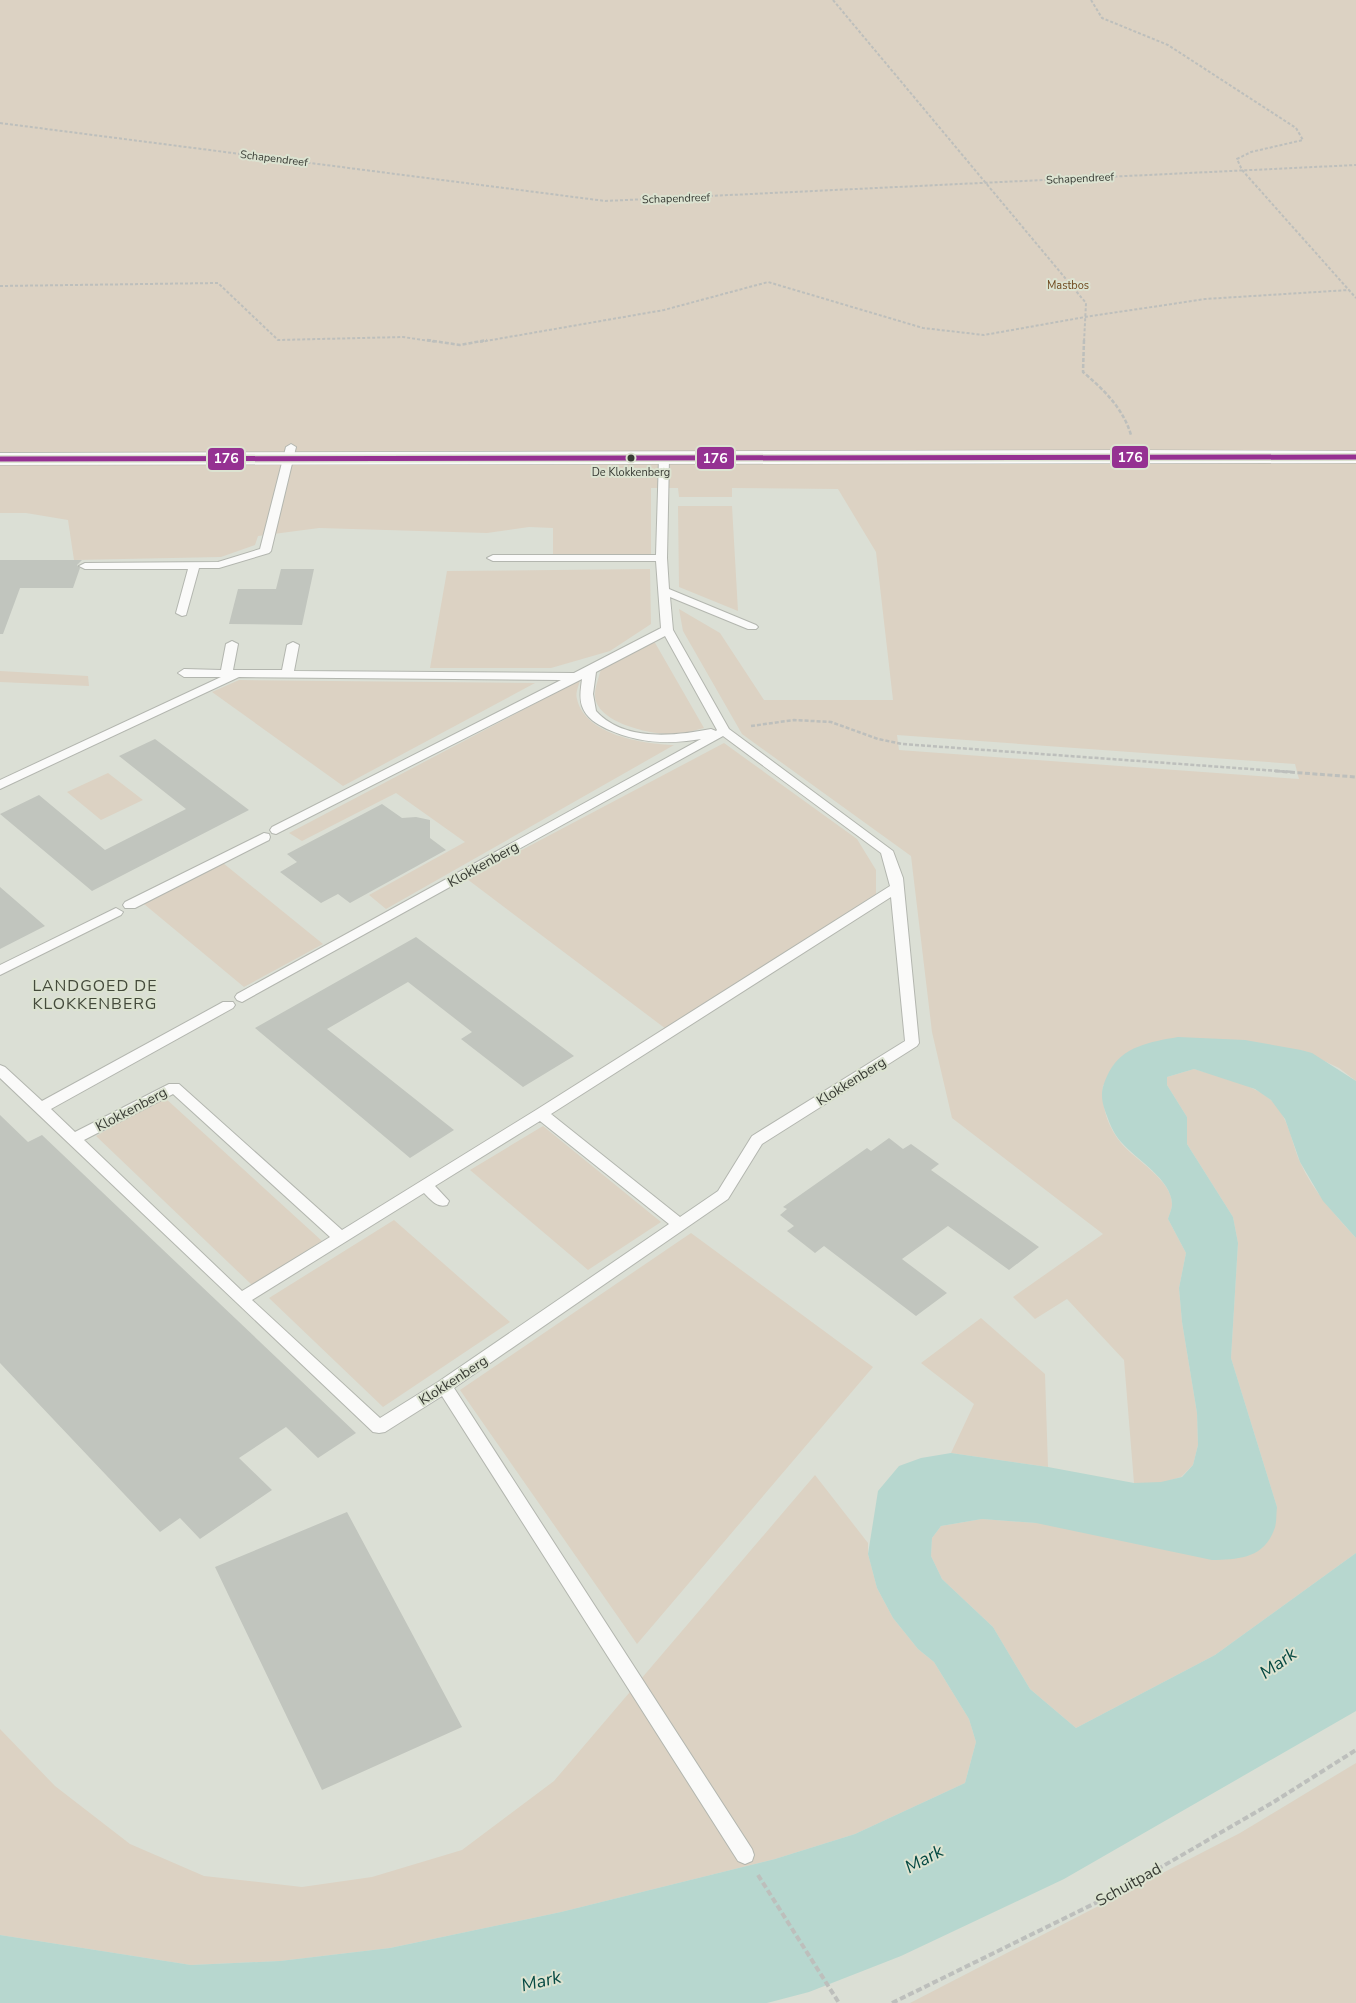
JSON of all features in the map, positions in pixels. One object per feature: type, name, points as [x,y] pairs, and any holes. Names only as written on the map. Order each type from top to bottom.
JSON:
[{"type":"street","points":[[0,459],[290,453],[664,458],[1356,457]]},
{"type":"lane","points":[[85,566],[219,566],[265,551],[290,453]]},
{"type":"lane","name":"Klokkenberg","points":[[0,1070],[379,1427],[444,1386],[723,1195],[757,1140],[912,1043],[896,878],[887,851],[724,731],[667,630],[661,558],[664,458]]},
{"type":"lane","points":[[493,558],[661,558]]},
{"type":"lane","points":[[182,613],[194,566]]},
{"type":"lane","points":[[664,591],[752,627]]},
{"type":"lane","points":[[276,830],[667,630]]},
{"type":"lane","points":[[232,644],[232,674]]},
{"type":"lane","points":[[287,674],[293,645]]},
{"type":"lane","points":[[590,670],[586,697],[589,709],[596,718],[621,731],[643,739],[684,739],[724,731]]},
{"type":"lane","points":[[184,673],[578,677]]},
{"type":"lane","points":[[0,785],[232,674]]},
{"type":"lane","name":"Klokkenberg","points":[[242,997],[724,731]]},
{"type":"lane","points":[[130,904],[264,837]]},
{"type":"lane","points":[[241,1299],[541,1114],[896,888]]},
{"type":"lane","points":[[0,971],[116,912]]},
{"type":"lane","points":[[42,1108],[228,1005]]},
{"type":"lane","name":"Klokkenberg","points":[[74,1140],[174,1086],[341,1238]]},
{"type":"lane","points":[[541,1114],[680,1225]]},
{"type":"lane","points":[[425,1186],[442,1201]]},
{"type":"lane","points":[[444,1386],[745,1855]]},
{"type":"path","points":[[833,0],[1086,303],[1084,372],[1113,399],[1122,413],[1130,428],[1134,456]]},
{"type":"path","points":[[1091,0],[1102,18],[1168,45],[1296,128],[1303,140],[1251,152],[1237,159],[1242,170],[1356,298]]},
{"type":"path","name":"Schapendreef","points":[[0,122],[605,201],[1356,165]]},
{"type":"path","points":[[0,286],[218,283],[278,340],[403,337],[460,345],[664,310],[768,282],[923,328],[984,335],[1085,317],[1205,300],[1349,290]]},
{"type":"path","points":[[724,731],[794,720],[831,722],[878,739],[902,744],[1356,777]]},
{"type":"path","name":"Schuitpad","points":[[892,2003],[1118,1892],[1272,1803],[1356,1750]]},
{"type":"path","points":[[745,1855],[839,2003]]},
{"type":"green space","name":"Mastbos","points":[[0,0],[1356,0],[1356,1081],[1339,1068],[1301,1050],[1103,1085],[1104,1108],[1112,1130],[1127,1150],[1152,1171],[1166,1187],[1172,1204],[1168,1219],[1186,1253],[1179,1288],[1182,1322],[1197,1413],[1198,1445],[1193,1465],[1181,1477],[1161,1483],[1134,1483],[1124,1360],[1067,1299],[1035,1319],[1013,1297],[1103,1234],[952,1118],[932,1032],[911,856],[742,734],[683,631],[679,609],[720,633],[764,700],[893,700],[876,552],[838,489],[732,488],[732,497],[679,497],[678,488],[651,488],[651,555],[553,554],[553,528],[529,527],[487,533],[319,528],[258,536],[255,545],[221,557],[74,560],[68,520],[26,513],[0,513]],"holes":[[[897,735],[1295,764],[1299,779],[899,750]]]},
{"type":"green space","points":[[678,506],[732,506],[738,611],[679,587]]},
{"type":"green space","points":[[650,569],[651,624],[610,651],[551,668],[430,668],[447,571]]},
{"type":"green space","points":[[654,641],[704,728],[678,734],[649,732],[624,725],[604,712],[597,704],[595,692],[601,669]]},
{"type":"green space","points":[[0,671],[88,676],[89,686],[0,682]]},
{"type":"green space","points":[[239,680],[535,683],[343,786],[212,692]]},
{"type":"green space","points":[[580,680],[577,699],[582,711],[591,721],[617,735],[647,742],[674,745],[386,909],[369,895],[465,842],[396,793],[302,841],[289,833]]},
{"type":"green space","points":[[724,743],[857,839],[876,870],[876,894],[666,1029],[467,879]]},
{"type":"green space","points":[[108,773],[143,800],[101,820],[67,792]]},
{"type":"green space","points":[[223,863],[323,944],[244,987],[144,904]]},
{"type":"green space","points":[[1194,1069],[1255,1089],[1271,1100],[1286,1122],[1300,1162],[1311,1183],[1356,1238],[1356,1553],[1215,1655],[1076,1728],[1030,1689],[993,1627],[942,1579],[931,1556],[932,1538],[941,1526],[982,1519],[1036,1523],[1277,1507],[1231,1358],[1238,1243],[1233,1217],[1187,1144],[1187,1117],[1167,1085],[1167,1077]]},
{"type":"green space","points":[[164,1097],[322,1241],[252,1285],[96,1136]]},
{"type":"green space","points":[[543,1126],[661,1222],[588,1270],[470,1170]]},
{"type":"green space","points":[[394,1220],[510,1322],[383,1407],[269,1298]]},
{"type":"green space","points":[[691,1233],[873,1367],[637,1644],[460,1390]]},
{"type":"green space","points":[[981,1318],[1045,1374],[1048,1467],[951,1453],[974,1404],[921,1363]]},
{"type":"green space","points":[[815,1475],[868,1543],[868,1554],[877,1588],[893,1618],[918,1649],[934,1662],[969,1719],[976,1742],[965,1783],[855,1834],[775,1859],[561,1912],[390,1948],[280,1961],[191,1965],[0,1935],[0,1729],[55,1786],[130,1844],[204,1876],[302,1887],[372,1877],[462,1850],[554,1781]]},
{"type":"green space","points":[[1356,1763],[1356,2003],[910,2003],[1240,1833]]},
{"type":"water","name":"Mark","points":[[1178,1037],[1245,1040],[1301,1050],[1312,1053],[1356,1081],[1356,1238],[1323,1201],[1300,1162],[1285,1119],[1271,1100],[1255,1089],[1194,1069],[1167,1077],[1167,1085],[1187,1117],[1187,1144],[1233,1217],[1238,1243],[1231,1358],[1277,1507],[1274,1530],[1263,1547],[1249,1556],[1212,1560],[1036,1523],[982,1519],[941,1526],[932,1538],[931,1556],[942,1579],[993,1627],[1030,1689],[1076,1728],[1215,1655],[1356,1553],[1356,1711],[1064,1879],[901,1956],[809,1992],[767,2003],[0,2003],[0,1935],[191,1965],[280,1961],[390,1948],[561,1912],[775,1859],[855,1834],[965,1783],[976,1742],[969,1719],[934,1662],[918,1649],[893,1618],[877,1588],[868,1554],[878,1491],[899,1466],[921,1458],[951,1453],[1048,1467],[1134,1483],[1161,1482],[1182,1477],[1193,1465],[1198,1445],[1197,1413],[1182,1322],[1179,1288],[1186,1253],[1168,1219],[1172,1204],[1166,1187],[1160,1178],[1117,1137],[1111,1127],[1102,1099],[1104,1084],[1109,1072],[1122,1056],[1148,1043]]},
{"type":"building","points":[[0,560],[82,560],[77,565],[80,568],[73,588],[20,588],[3,634],[0,634]]},
{"type":"building","points":[[281,569],[314,569],[302,625],[229,624],[238,589],[276,589]]},
{"type":"building","points":[[155,739],[249,810],[92,891],[0,814],[39,795],[105,850],[186,809],[119,756]]},
{"type":"building","points":[[382,804],[402,818],[416,817],[430,820],[430,838],[446,850],[350,903],[338,894],[321,903],[280,872],[297,862],[287,854]]},
{"type":"building","points":[[0,887],[45,926],[0,949]]},
{"type":"building","points":[[416,937],[574,1056],[523,1087],[461,1039],[472,1032],[408,982],[327,1029],[454,1130],[410,1158],[255,1028]]},
{"type":"building","points":[[0,1115],[28,1142],[42,1135],[356,1433],[318,1458],[286,1427],[239,1458],[272,1490],[200,1539],[180,1518],[160,1532],[0,1363]]},
{"type":"building","points":[[889,1138],[903,1149],[911,1144],[939,1164],[931,1170],[1039,1247],[1009,1270],[948,1226],[902,1259],[947,1293],[916,1316],[824,1246],[815,1253],[787,1231],[794,1226],[780,1215],[787,1209],[783,1207],[867,1148],[871,1151]]},
{"type":"building","points":[[347,1512],[462,1727],[322,1790],[215,1567]]},
{"type":"transit line","name":"176","points":[[0,459],[1356,457]]},
{"type":"place","name":"De Klokkenberg","points":[[631,458]]},
{"type":"district","name":"LANDGOED DE KLOKKENBERG","points":[[95,994]]}]
